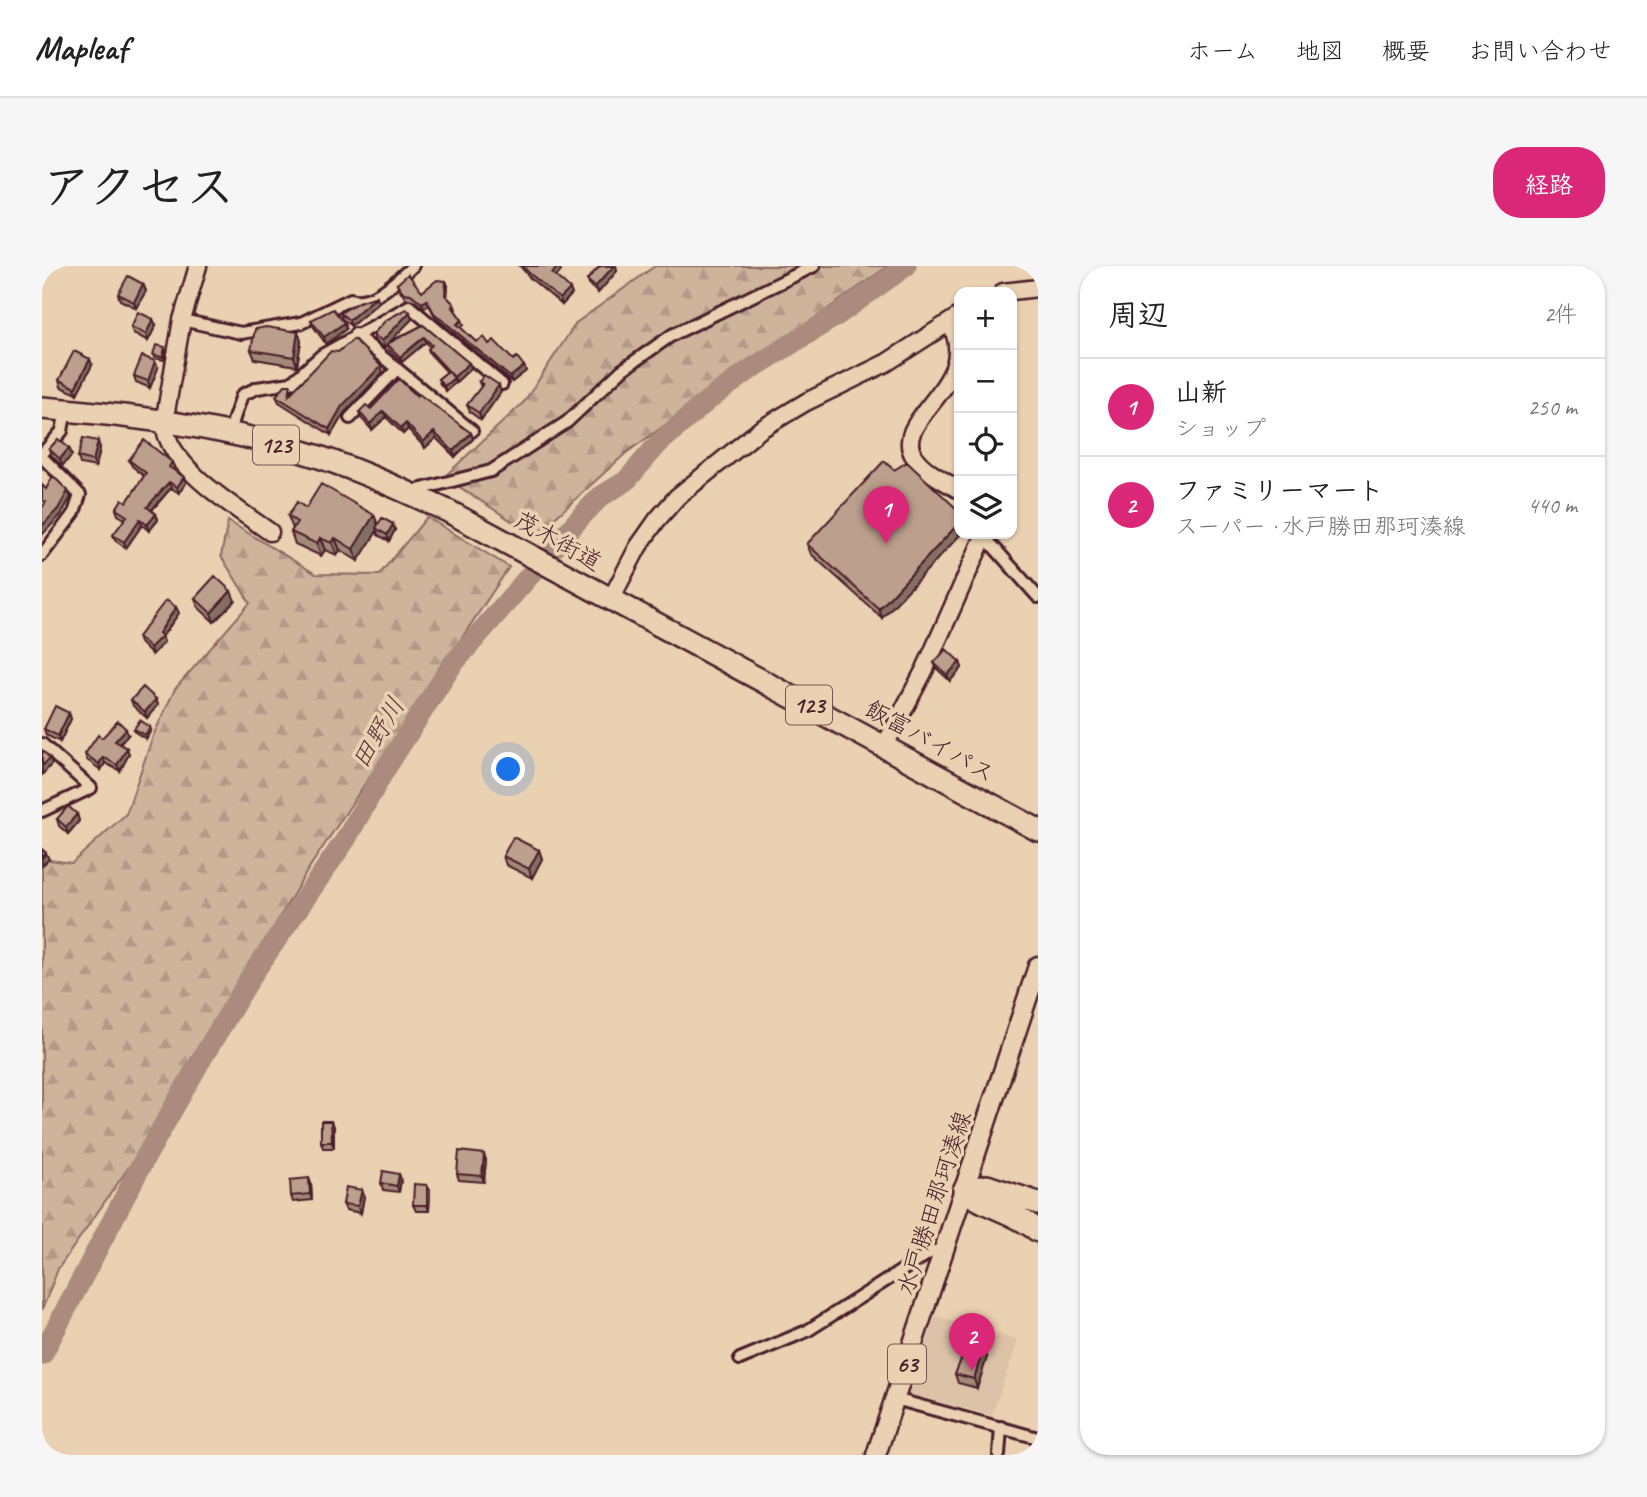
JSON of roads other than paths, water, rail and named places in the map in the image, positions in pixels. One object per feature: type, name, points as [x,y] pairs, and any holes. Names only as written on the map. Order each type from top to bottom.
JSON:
[{"type":"highway","name":"茂木街道","points":[[42,408],[135,416],[229,433],[301,451],[408,492],[611,599]]},
{"type":"highway","name":"飯富バイパス","points":[[611,599],[1038,830]]},
{"type":"highway","points":[[964,1190],[987,1186],[1038,1203]]},
{"type":"highway","points":[[964,1190],[981,1203],[1010,1213],[1038,1231]]},
{"type":"main road","name":"水戸勝田那珂湊線","points":[[876,1455],[1038,966]]},
{"type":"street","points":[[198,266],[182,320],[164,423],[169,446],[221,497],[270,532]]},
{"type":"street","points":[[182,320],[241,333],[301,323],[351,299],[359,302],[374,297],[413,266]]},
{"type":"street","points":[[408,492],[491,471],[568,422],[622,370],[672,335],[814,266]]},
{"type":"street","points":[[1017,290],[1038,288]]},
{"type":"street","points":[[229,433],[242,395],[257,388],[291,383],[322,355],[355,334],[409,306],[502,384]]},
{"type":"street","name":"茂木街道","points":[[611,599],[638,547],[677,497],[761,429],[806,402],[886,363],[954,320]]},
{"type":"street","points":[[355,334],[472,431]]},
{"type":"street","points":[[954,487],[921,465],[911,447],[914,428],[957,365],[958,350]]},
{"type":"street","points":[[350,418],[397,369]]},
{"type":"street","points":[[42,555],[74,513],[80,495],[42,455],[61,431],[66,410]]},
{"type":"street","points":[[884,745],[925,669],[982,539]]},
{"type":"street","points":[[987,539],[1038,597]]},
{"type":"street","points":[[42,744],[91,788],[42,811]]},
{"type":"street","points":[[740,1359],[807,1331],[931,1252],[945,1248]]},
{"type":"street","points":[[895,1399],[1038,1438]]},
{"type":"street","points":[[999,1455],[1001,1427]]},
{"type":"waterway","name":"田野川","points":[[42,1355],[145,1158],[202,1058],[254,972],[346,839],[384,771],[452,665],[577,521],[600,497],[626,481],[658,444],[707,401],[751,369],[839,314],[906,266]]},
{"type":"place","name":"山新","points":[[886,544]]},
{"type":"place","name":"ファミリーマート","points":[[972,1371]]}]
